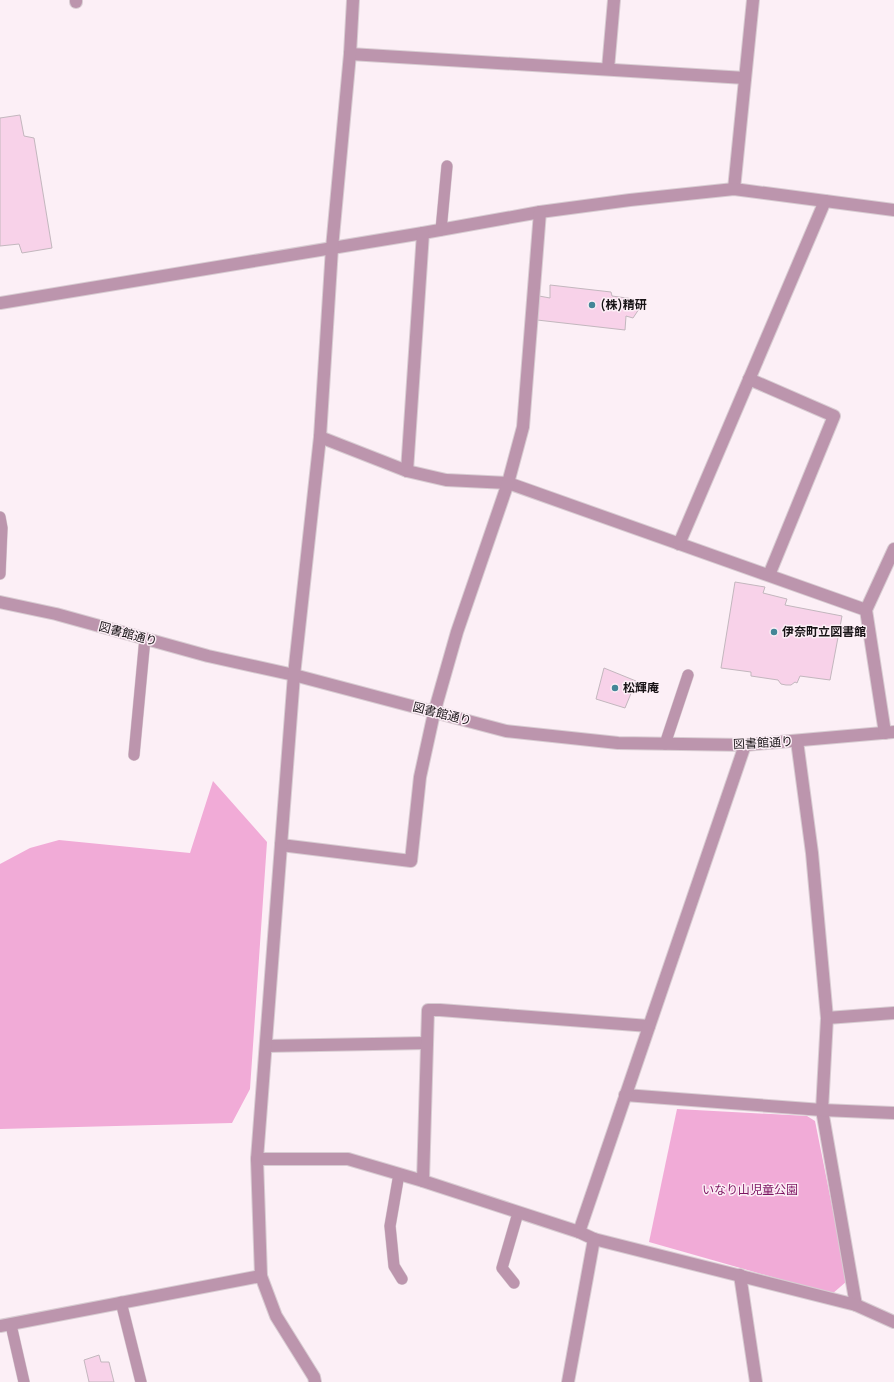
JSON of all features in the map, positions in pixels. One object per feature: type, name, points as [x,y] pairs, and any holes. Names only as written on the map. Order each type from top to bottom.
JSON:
[{"type":"street","points":[[315,1382],[314,1377],[276,1316],[261,1276],[257,1159],[294,675],[320,437],[332,248],[350,54],[353,0]]},
{"type":"street","points":[[608,69],[614,0]]},
{"type":"street","points":[[734,189],[753,0]]},
{"type":"street","points":[[350,54],[745,78]]},
{"type":"street","points":[[0,303],[423,233],[540,212],[630,200],[734,189],[894,210]]},
{"type":"street","points":[[679,544],[825,201]]},
{"type":"street","points":[[281,845],[411,861],[420,777],[434,713],[457,632],[508,483],[523,427],[540,212]]},
{"type":"street","points":[[407,471],[423,233]]},
{"type":"street","points":[[749,379],[834,416],[768,575]]},
{"type":"street","points":[[320,437],[407,471],[446,480],[508,483],[866,610]]},
{"type":"street","points":[[890,732],[866,610],[894,549]]},
{"type":"street","name":"図書館通り","points":[[0,602],[56,614],[208,656],[294,675],[506,731],[618,743],[744,745],[890,732]]},
{"type":"street","points":[[796,741],[812,852],[828,1018],[822,1110],[856,1305]]},
{"type":"street","points":[[579,1232],[744,745]]},
{"type":"street","points":[[423,1181],[428,1010],[649,1026]]},
{"type":"street","points":[[828,1018],[894,1013]]},
{"type":"street","points":[[266,1046],[427,1043]]},
{"type":"street","points":[[625,1095],[822,1110],[894,1113]]},
{"type":"street","points":[[257,1159],[348,1159],[423,1181],[579,1232],[594,1239],[856,1305],[894,1322]]},
{"type":"street","points":[[568,1382],[594,1239]]},
{"type":"street","points":[[740,1275],[756,1382]]},
{"type":"street","points":[[5,1325],[261,1276]]},
{"type":"lane","points":[[440,230],[447,166]]},
{"type":"lane","points":[[0,517],[2,528],[0,574]]},
{"type":"lane","points":[[134,755],[145,638]]},
{"type":"lane","points":[[664,744],[688,675]]},
{"type":"lane","points":[[399,1174],[390,1226],[394,1266],[402,1279]]},
{"type":"lane","points":[[514,1283],[502,1268],[518,1213]]},
{"type":"lane","points":[[121,1302],[141,1382]]},
{"type":"lane","points":[[5,1325],[24,1382]]},
{"type":"green space","points":[[213,781],[267,842],[250,1089],[232,1123],[0,1129],[0,864],[30,848],[59,840],[190,853]]},
{"type":"green space","name":"いなり山児童公園","points":[[677,1109],[807,1116],[815,1121],[847,1281],[832,1294],[649,1242]]},
{"type":"building","points":[[20,115],[24,136],[34,138],[52,248],[22,253],[19,244],[0,246],[0,118]]},
{"type":"building","points":[[550,285],[611,292],[612,296],[641,300],[639,309],[633,318],[626,316],[625,330],[537,320],[539,296],[550,298]]},
{"type":"building","points":[[735,582],[765,587],[763,593],[787,599],[785,605],[842,616],[830,680],[800,676],[797,683],[795,682],[791,685],[786,685],[781,684],[778,680],[751,676],[751,672],[721,668]]},
{"type":"building","points":[[604,668],[636,681],[625,708],[596,699]]},
{"type":"building","points":[[99,1355],[101,1362],[109,1362],[114,1382],[89,1382],[84,1360]]},
{"type":"place","name":"(株)精研","points":[[592,305]]},
{"type":"place","name":"伊奈町立図書館","points":[[774,632]]},
{"type":"place","name":"松輝庵","points":[[615,688]]}]
